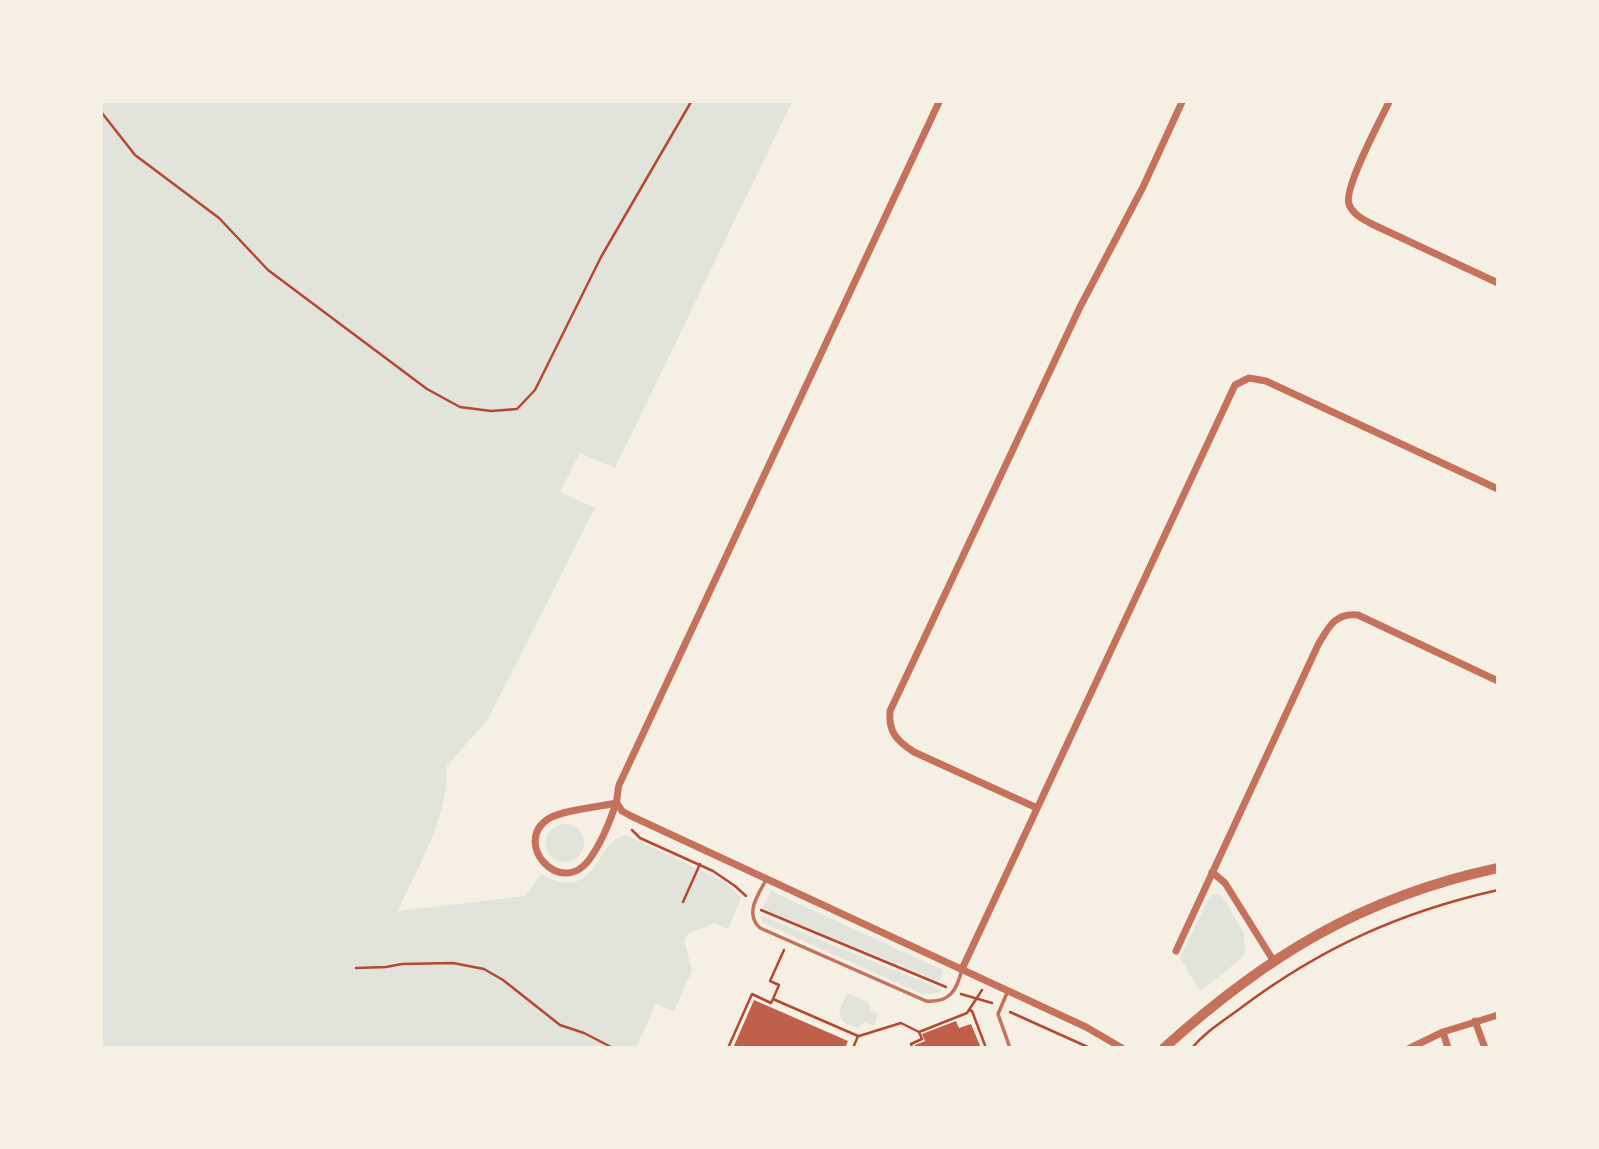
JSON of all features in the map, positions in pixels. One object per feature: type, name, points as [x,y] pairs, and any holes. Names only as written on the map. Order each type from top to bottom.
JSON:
[{"type":"street","points":[[617,803],[548,819],[537,834],[535,845],[539,857],[548,867],[569,873],[580,869],[597,848],[617,803],[619,785],[939,102]]},
{"type":"street","points":[[1037,808],[901,744],[892,734],[889,724],[890,711],[1080,307],[1143,187],[1182,102]]},
{"type":"street","points":[[1389,102],[1352,180],[1347,200],[1350,207],[1354,213],[1374,225],[1497,283]]},
{"type":"street","points":[[962,970],[1235,385],[1249,377],[1278,386],[1497,489]]},
{"type":"street","points":[[1176,951],[1318,645],[1336,618],[1358,615],[1497,681]]},
{"type":"street","points":[[617,803],[622,811],[631,816],[1086,1027],[1122,1048]]},
{"type":"street","points":[[1164,1048],[1209,1007],[1273,960],[1332,926],[1380,903],[1445,881],[1497,868]]},
{"type":"street","points":[[1212,872],[1225,883],[1273,960]]},
{"type":"street","points":[[1410,1048],[1443,1032],[1497,1015]]},
{"type":"street","points":[[1475,1021],[1485,1048]]},
{"type":"street","points":[[1443,1032],[1448,1048]]},
{"type":"lane","points":[[766,880],[752,913],[760,928],[926,1001],[937,1002],[950,996],[957,987],[962,970]]},
{"type":"lane","points":[[1008,991],[998,1014],[1010,1048]]},
{"type":"path","points":[[102,113],[135,155],[219,218],[268,270],[427,389],[460,407],[491,411],[517,409],[535,390],[601,257],[691,102]]},
{"type":"path","points":[[633,831],[640,838],[725,878],[747,898]]},
{"type":"path","points":[[683,902],[700,865]]},
{"type":"path","points":[[1192,1048],[1209,1031],[1274,982],[1354,937],[1448,901],[1497,890]]},
{"type":"path","points":[[761,909],[769,915],[947,988]]},
{"type":"path","points":[[728,1048],[752,994],[771,1003],[779,985],[770,981],[784,950]]},
{"type":"path","points":[[356,968],[402,964],[453,964],[484,969],[503,980],[560,1025],[584,1033],[613,1048]]},
{"type":"path","points":[[941,985],[946,975]]},
{"type":"path","points":[[919,1032],[967,1013],[982,990]]},
{"type":"path","points":[[963,994],[992,1003]]},
{"type":"path","points":[[773,999],[859,1037]]},
{"type":"path","points":[[969,1010],[972,1011],[986,1048]]},
{"type":"path","points":[[1008,1011],[1090,1048]]},
{"type":"path","points":[[853,1048],[859,1037],[901,1023],[919,1032],[922,1039],[911,1044],[912,1048]]},
{"type":"path","points":[[862,1026],[866,1034]]},
{"type":"shaded area","points":[[102,102],[792,102],[615,468],[580,453],[560,492],[595,508],[488,719],[447,766],[443,804],[437,822],[398,911],[525,896],[541,874],[560,882],[574,882],[585,877],[615,839],[626,835],[725,882],[741,898],[728,929],[715,923],[689,933],[684,940],[692,971],[674,1011],[656,1004],[636,1047],[102,1047]]},
{"type":"shaded area","points":[[565,824],[579,829],[584,843],[579,857],[565,862],[551,857],[546,843],[551,829]]},
{"type":"shaded area","points":[[771,891],[943,970],[939,981],[768,911],[763,907]]},
{"type":"shaded area","points":[[1216,894],[1222,896],[1245,935],[1243,937],[1246,951],[1241,959],[1200,991],[1180,958],[1209,897]]},
{"type":"shaded area","points":[[760,917],[943,991],[922,994],[763,923]]},
{"type":"shaded area","points":[[847,993],[868,1002],[871,1011],[878,1014],[874,1026],[864,1022],[858,1028],[843,1022],[839,1012]]},
{"type":"building","points":[[754,1000],[848,1041],[845,1048],[733,1048]]},
{"type":"building","points":[[956,1021],[959,1028],[971,1024],[981,1048],[916,1048],[915,1045],[925,1041],[922,1034]]}]
